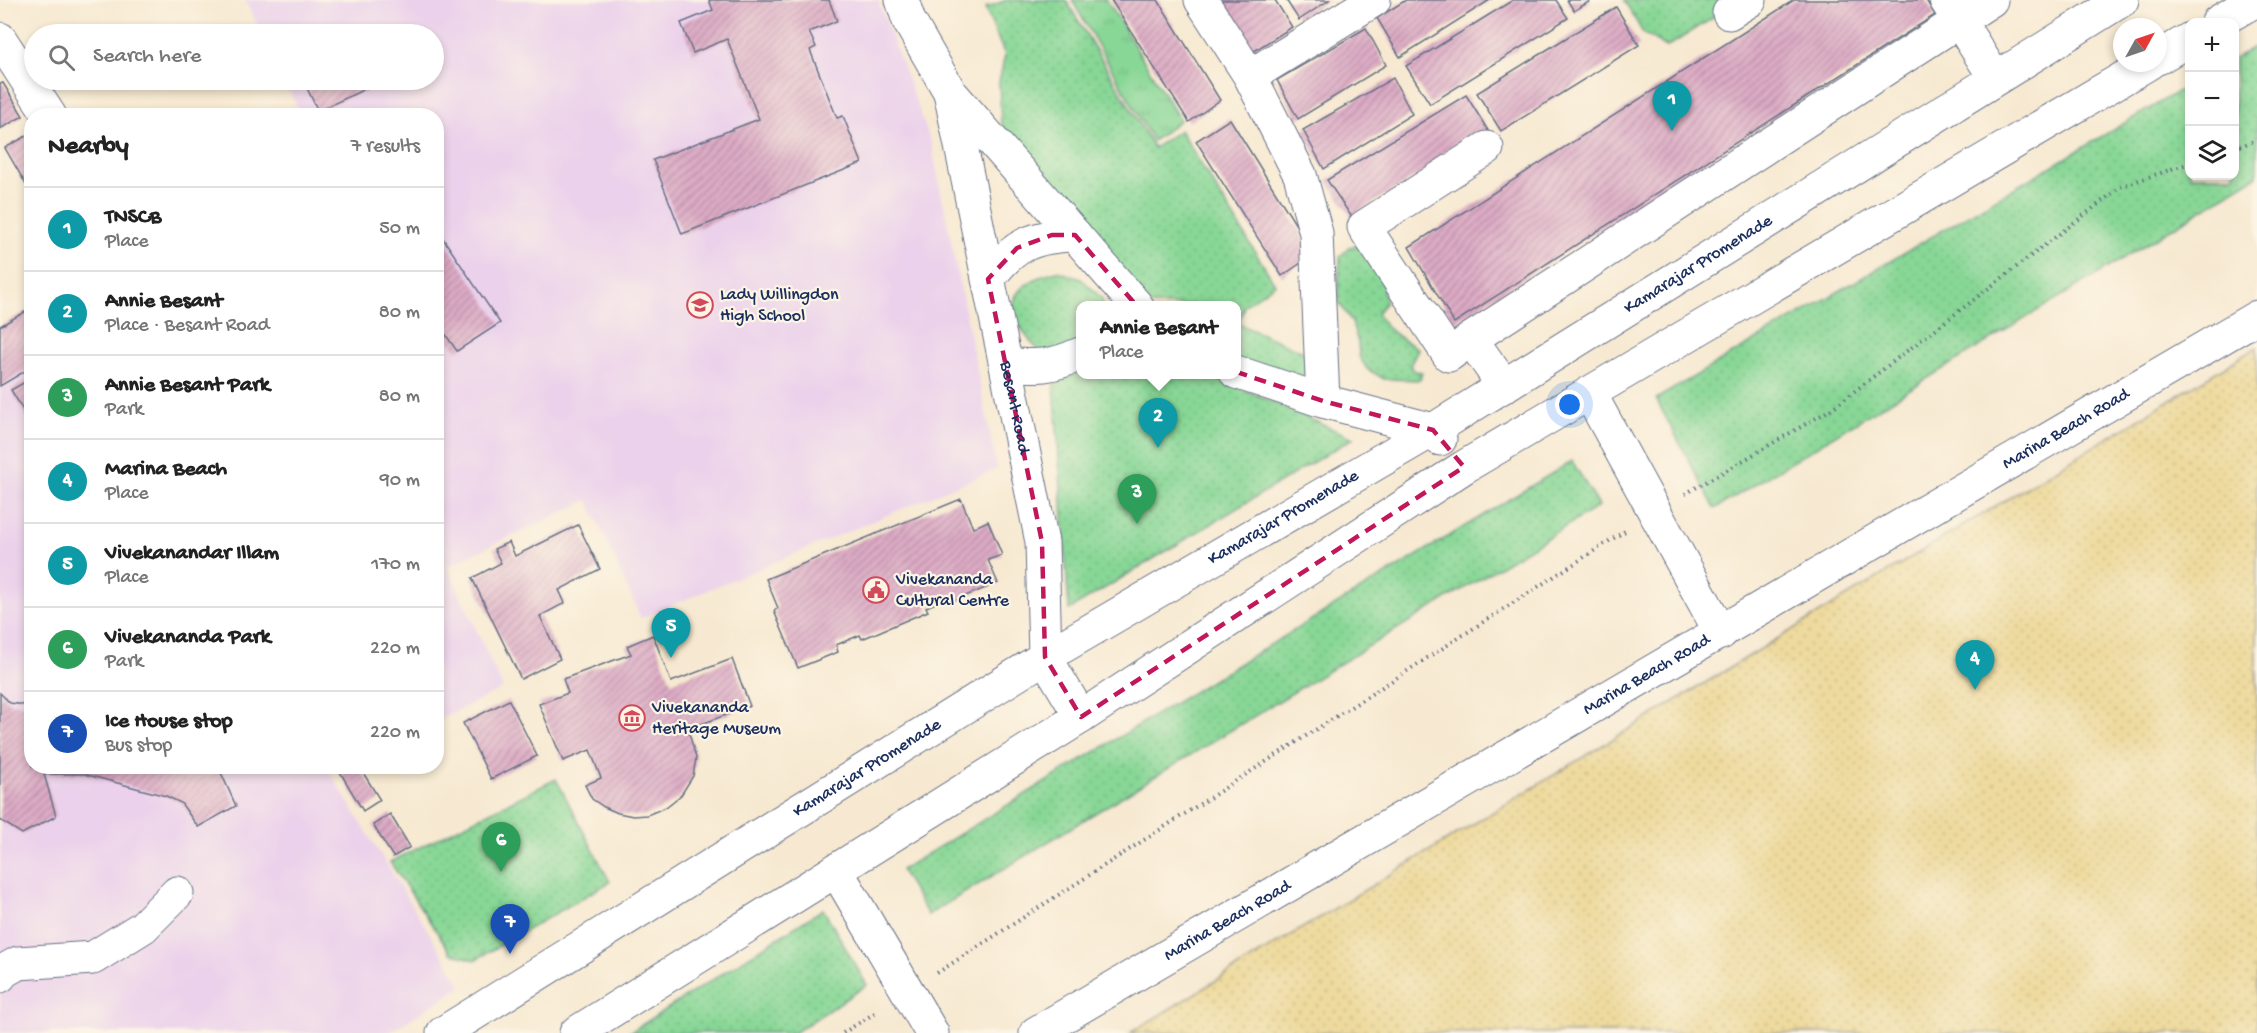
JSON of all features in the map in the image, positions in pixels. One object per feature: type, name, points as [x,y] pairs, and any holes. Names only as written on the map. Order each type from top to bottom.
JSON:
[{"type":"main road","name":"Besant Road","points":[[902,0],[909,21],[950,92],[1075,235],[1127,301]]},
{"type":"main road","points":[[1201,0],[1250,76],[1300,175],[1316,232],[1323,401]]},
{"type":"main road","points":[[1486,148],[1364,227],[1449,355],[1953,10],[1991,0]]},
{"type":"main road","name":"Kamarajar Promenade","points":[[443,1033],[1045,657],[1433,430],[2122,0]]},
{"type":"main road","points":[[2225,18],[2256,0]]},
{"type":"main road","points":[[1250,76],[1366,2]]},
{"type":"main road","points":[[1953,10],[1995,78]]},
{"type":"main road","points":[[0,39],[24,76]]},
{"type":"main road","points":[[2167,53],[2185,42]]},
{"type":"main road","points":[[576,1033],[1081,717],[1464,468],[2134,72]]},
{"type":"main road","points":[[33,90],[45,108]]},
{"type":"main road","name":"Besant Road","points":[[950,92],[1042,542],[1045,657],[1081,717]]},
{"type":"main road","points":[[988,279],[1000,263],[1017,248],[1033,240],[1075,235]]},
{"type":"main road","name":"Marina Beach Road","points":[[1036,1033],[2257,317]]},
{"type":"main road","points":[[1471,339],[1504,386]]},
{"type":"main road","points":[[1006,364],[1036,367],[1060,363],[1076,356]]},
{"type":"main road","points":[[1241,374],[1323,401],[1433,430],[1464,468]]},
{"type":"main road","points":[[1590,394],[1721,633]]},
{"type":"main road","points":[[836,870],[932,1033]]},
{"type":"main road","points":[[0,976],[2,972],[18,963],[93,958],[143,927],[177,893]]},
{"type":"path","points":[[2239,147],[2257,140]]},
{"type":"path","points":[[843,1033],[1654,512],[1830,410],[2122,186],[2185,165]]},
{"type":"highlighted area","points":[[1052,235],[1075,235],[1177,352],[1323,401],[1433,430],[1464,467],[1081,717],[1045,657],[1042,542],[988,279],[1017,248]]},
{"type":"shaded area","name":"Lady Willingdon High School","points":[[245,0],[878,0],[931,142],[997,469],[641,618],[588,500],[447,566],[503,688],[444,718],[444,108],[298,108],[289,90],[444,90],[444,24],[257,24]]},
{"type":"shaded area","points":[[24,329],[24,774],[331,774],[462,986],[389,1033],[0,1033],[0,346]]},
{"type":"green space","points":[[1007,0],[1066,0],[1154,148],[1180,130],[1275,284],[1244,306],[1241,317],[1241,301],[1137,301],[1006,141],[1001,121],[999,82],[1005,55],[985,8]]},
{"type":"green space","points":[[1072,0],[1107,0],[1180,120],[1153,141]]},
{"type":"green space","points":[[1624,0],[1741,0],[1667,47],[1643,33]]},
{"type":"green space","points":[[2257,45],[2257,176],[1715,509],[1656,399],[2185,87],[2185,180],[2239,180],[2239,56]]},
{"type":"green space","points":[[1356,246],[1375,255],[1386,302],[1377,313],[1390,330],[1418,349],[1410,366],[1414,371],[1422,372],[1420,380],[1384,379],[1367,369],[1359,356],[1352,322],[1338,301],[1340,257],[1349,247]]},
{"type":"green space","points":[[1057,271],[1081,279],[1102,298],[1102,301],[1076,301],[1076,351],[1043,355],[1021,328],[1015,316],[1014,305],[1017,295],[1025,286]]},
{"type":"green space","points":[[1241,325],[1312,356],[1306,377],[1241,366]]},
{"type":"green space","points":[[1076,373],[1076,379],[1221,379],[1353,438],[1069,610],[1054,384]]},
{"type":"green space","points":[[1572,461],[1599,506],[928,915],[901,870]]},
{"type":"green space","points":[[556,779],[610,882],[475,960],[451,953],[390,862]]},
{"type":"green space","points":[[823,909],[867,985],[794,1033],[629,1033]]},
{"type":"sand","points":[[2257,347],[2257,1033],[1130,1033]]},
{"type":"building","points":[[709,0],[829,0],[837,21],[809,32],[816,47],[810,50],[837,118],[843,116],[862,163],[682,234],[653,160],[759,119],[727,39],[693,53],[681,23],[713,10]]},
{"type":"building","points":[[1111,0],[1158,0],[1220,100],[1189,122]]},
{"type":"building","points":[[1218,0],[1275,0],[1292,27],[1251,53]]},
{"type":"building","points":[[1286,0],[1329,0],[1299,20]]},
{"type":"building","points":[[1406,0],[1490,0],[1400,57],[1377,18]]},
{"type":"building","points":[[1513,0],[1556,0],[1568,18],[1430,104],[1406,66]]},
{"type":"building","points":[[1567,0],[1592,0],[1574,11]]},
{"type":"building","points":[[1794,0],[1926,0],[1935,15],[1454,323],[1409,247]]},
{"type":"building","points":[[1616,7],[1639,45],[1501,131],[1477,93]]},
{"type":"building","points":[[1366,28],[1386,65],[1298,119],[1277,80]]},
{"type":"building","points":[[1393,78],[1412,114],[1324,169],[1303,130]]},
{"type":"building","points":[[3,83],[23,116],[0,129],[0,84]]},
{"type":"building","points":[[308,90],[363,90],[324,108],[317,108]]},
{"type":"building","points":[[1466,95],[1489,132],[1351,216],[1327,180]]},
{"type":"building","points":[[1230,119],[1314,254],[1282,276],[1196,141]]},
{"type":"building","points":[[24,137],[24,181],[5,148]]},
{"type":"building","points":[[444,240],[500,323],[457,351],[444,332]]},
{"type":"building","points":[[24,312],[24,372],[0,386],[0,326]]},
{"type":"building","points":[[24,383],[24,412],[11,390]]},
{"type":"building","name":"Vivekananda Cultural Centre","points":[[961,499],[973,528],[988,521],[1002,555],[988,560],[998,583],[953,601],[951,597],[926,607],[928,611],[862,639],[860,635],[836,645],[838,652],[798,668],[774,611],[778,608],[766,579]]},
{"type":"building","points":[[578,525],[600,569],[559,590],[565,603],[540,616],[560,659],[521,679],[472,578],[501,563],[494,549],[509,542],[515,556]]},
{"type":"building","name":"Vivekananda Heritage Museum","points":[[653,635],[671,682],[732,659],[750,706],[688,729],[696,758],[693,776],[681,795],[666,807],[647,815],[633,816],[618,813],[592,799],[585,785],[601,778],[590,750],[563,761],[539,704],[568,693],[563,679],[631,654],[627,646]]},
{"type":"building","points":[[0,693],[10,703],[24,705],[24,774],[44,774],[56,816],[22,834],[0,820]]},
{"type":"building","points":[[509,700],[537,756],[491,779],[463,723]]},
{"type":"building","points":[[84,774],[222,774],[236,806],[198,827],[181,803],[166,796]]},
{"type":"building","points":[[341,774],[364,774],[380,800],[363,811]]},
{"type":"building","points":[[390,814],[410,847],[393,857],[373,825]]},
{"type":"place","name":"TNSCB","points":[[1672,131]]},
{"type":"place","name":"Lady Willingdon High School","points":[[700,305]]},
{"type":"place","name":"Annie Besant","points":[[1158,448]]},
{"type":"place","name":"Annie Besant Park","points":[[1137,524]]},
{"type":"place","name":"Vivekananda Cultural Centre","points":[[876,590]]},
{"type":"place","name":"Vivekanandar Illam","points":[[671,658]]},
{"type":"place","name":"Marina Beach","points":[[1975,690]]},
{"type":"place","name":"Vivekananda Heritage Museum","points":[[632,718]]},
{"type":"place","name":"Vivekananda Park","points":[[501,872]]},
{"type":"place","name":"Ice House stop","points":[[510,954]]}]
